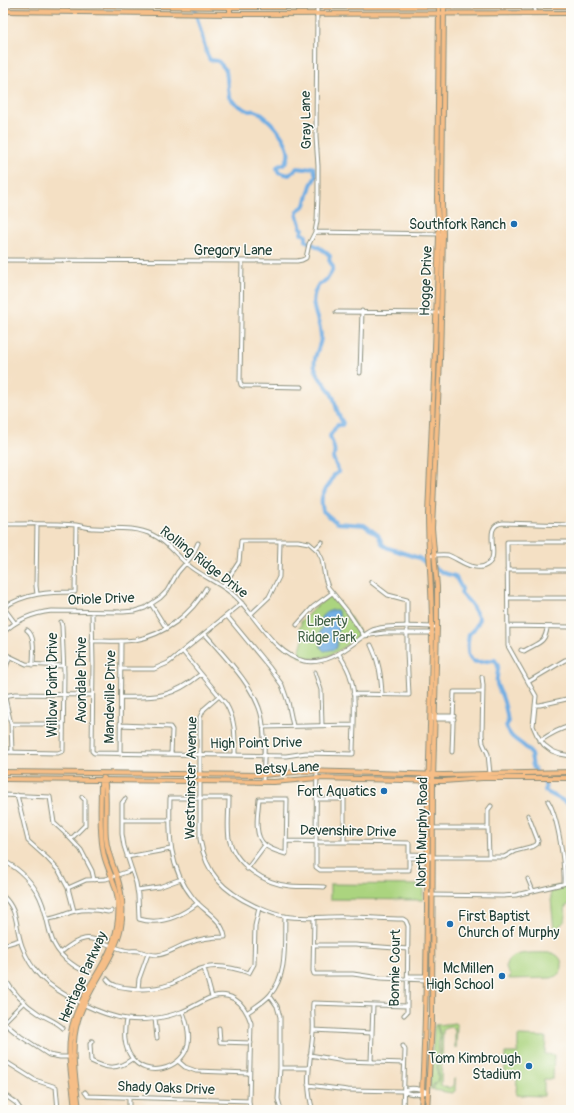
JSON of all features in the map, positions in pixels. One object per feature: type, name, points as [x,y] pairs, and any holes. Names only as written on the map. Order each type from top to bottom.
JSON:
[{"type":"main road","points":[[3,4],[140,4],[184,6],[230,5],[317,7],[571,6]]},
{"type":"main road","points":[[230,5],[230,14]]},
{"type":"main road","name":"Hogge Drive","points":[[439,7],[442,14]]},
{"type":"main road","name":"Hogge Drive","points":[[431,557],[428,521],[433,453],[439,313],[441,234],[438,194],[442,14],[444,7]]},
{"type":"main road","points":[[3,11],[230,14],[571,13]]},
{"type":"main road","name":"North Murphy Road","points":[[431,557],[435,561],[433,572],[432,627],[433,718]]},
{"type":"main road","name":"North Murphy Road","points":[[427,1110],[432,1022],[432,895],[430,857],[431,774],[438,627],[431,557]]},
{"type":"main road","name":"Betsy Lane","points":[[3,772],[263,776],[317,771],[394,774],[571,772]]},
{"type":"main road","points":[[357,773],[357,779]]},
{"type":"main road","name":"Heritage Parkway","points":[[75,1110],[71,1030],[83,1003],[113,946],[118,916],[114,877],[105,859],[102,844],[104,774]]},
{"type":"main road","points":[[146,774],[146,780]]},
{"type":"main road","points":[[394,774],[394,780]]},
{"type":"main road","name":"Betsy Lane","points":[[3,779],[263,782],[317,778],[431,781],[490,778],[571,778]]},
{"type":"main road","name":"North Murphy Road","points":[[421,1110],[426,1021],[427,895],[433,828],[431,781]]},
{"type":"main road","name":"Heritage Parkway","points":[[72,1057],[79,1110]]},
{"type":"street","points":[[140,4],[140,12]]},
{"type":"street","points":[[535,5],[535,13]]},
{"type":"street","name":"Gray Lane","points":[[315,232],[318,194],[316,137],[317,7]]},
{"type":"street","points":[[315,232],[441,234]]},
{"type":"street","name":"Gregory Lane","points":[[3,260],[302,260],[307,256],[310,242],[315,232]]},
{"type":"street","points":[[242,261],[241,385],[302,387]]},
{"type":"street","points":[[360,373],[362,311]]},
{"type":"street","points":[[336,312],[362,311],[439,313]]},
{"type":"street","name":"Rolling Ridge Drive","points":[[3,524],[76,525],[94,528],[128,528],[147,532],[169,545],[186,563],[199,573],[223,586],[242,604],[279,648],[292,657],[306,661],[329,659],[339,654],[368,632],[377,628],[438,627]]},
{"type":"street","points":[[36,524],[37,594]]},
{"type":"street","points":[[431,557],[447,555],[467,565],[484,566],[489,564],[492,559],[492,532],[494,527],[498,524],[571,525]]},
{"type":"street","points":[[15,623],[3,607],[19,599],[37,594],[75,592],[76,525]]},
{"type":"street","points":[[223,586],[239,562],[240,541],[302,541],[309,543],[316,548],[321,556],[325,578],[332,593],[348,612],[364,636]]},
{"type":"street","points":[[251,614],[269,597],[279,577],[280,541]]},
{"type":"street","points":[[316,548],[322,542]]},
{"type":"street","points":[[571,542],[507,542],[508,646],[536,696],[533,726],[540,741],[552,751],[571,756]]},
{"type":"street","name":"Oriole Drive","points":[[3,633],[15,623],[31,616],[47,612],[129,612],[151,604],[167,591],[178,572],[194,553],[198,543]]},
{"type":"street","points":[[507,570],[571,570]]},
{"type":"street","points":[[353,694],[409,695],[407,600],[388,595],[371,582]]},
{"type":"street","points":[[92,641],[122,641],[147,637],[166,628],[191,609],[206,588]]},
{"type":"street","points":[[297,625],[312,607],[332,593]]},
{"type":"street","points":[[508,598],[571,598]]},
{"type":"street","points":[[151,604],[166,628]]},
{"type":"street","points":[[121,669],[157,668],[171,662],[242,604]]},
{"type":"street","name":"Avondale Drive","points":[[92,612],[92,748]]},
{"type":"street","points":[[227,616],[282,685],[288,702],[293,726]]},
{"type":"street","name":"Willow Point Drive","points":[[12,752],[62,752],[64,666],[61,622]]},
{"type":"street","points":[[508,626],[571,627]]},
{"type":"street","points":[[521,650],[524,651],[544,639],[547,627]]},
{"type":"street","points":[[27,630],[30,632],[33,643],[33,665]]},
{"type":"street","name":"Rolling Ridge Drive","points":[[364,636],[384,633],[437,633]]},
{"type":"street","points":[[205,634],[251,690],[257,701],[262,715],[263,727],[263,782]]},
{"type":"street","name":"Mandeville Drive","points":[[120,754],[122,641]]},
{"type":"street","points":[[371,645],[380,667],[382,694]]},
{"type":"street","points":[[183,652],[229,709],[234,721],[235,755]]},
{"type":"street","points":[[3,653],[21,662],[33,665],[64,666]]},
{"type":"street","points":[[263,727],[353,725],[353,694],[350,675],[339,654]]},
{"type":"street","points":[[3,678],[10,657]]},
{"type":"street","points":[[528,682],[565,660],[571,659]]},
{"type":"street","points":[[315,672],[321,690],[322,725]]},
{"type":"street","points":[[121,697],[148,698],[165,695],[184,686],[201,674]]},
{"type":"street","points":[[482,677],[482,735],[483,743],[488,754],[490,778]]},
{"type":"street","points":[[3,689],[11,724],[12,752],[3,752]]},
{"type":"street","points":[[452,752],[454,692],[483,692]]},
{"type":"street","points":[[4,696],[15,694],[92,695]]},
{"type":"street","name":"Westminster Avenue","points":[[219,696],[206,706],[201,714],[200,839],[202,852],[209,870],[222,886],[238,898],[274,914],[285,916],[403,919],[406,921]]},
{"type":"street","points":[[535,705],[571,698]]},
{"type":"street","points":[[433,718],[454,718]]},
{"type":"street","points":[[11,724],[63,724]]},
{"type":"street","name":"High Point Drive","points":[[92,748],[92,752],[94,753],[120,754],[286,756],[306,753],[353,754],[353,725]]},
{"type":"street","points":[[120,726],[171,727],[171,754]]},
{"type":"street","points":[[540,741],[549,734],[571,726]]},
{"type":"street","points":[[317,771],[316,867],[320,870],[409,870],[410,856],[504,857],[515,851],[536,845],[538,841],[528,815]]},
{"type":"street","points":[[3,795],[50,796],[54,823],[71,839],[89,863],[94,880]]},
{"type":"street","points":[[17,795],[28,841],[59,871],[68,888],[74,911]]},
{"type":"street","points":[[71,839],[85,825],[85,800],[82,797]]},
{"type":"street","points":[[60,953],[78,940],[88,938],[126,951],[138,951],[157,955],[201,939],[225,937],[224,929],[220,922],[198,903],[181,879],[173,859],[169,833],[170,798],[229,798],[229,837],[236,855],[247,868],[266,879],[282,885],[324,886]]},
{"type":"street","points":[[125,799],[122,803],[122,834],[137,890],[139,919],[152,922],[162,921],[179,915],[198,903]]},
{"type":"street","points":[[259,799],[287,799],[287,841],[286,854],[265,845],[259,838],[259,799]]},
{"type":"street","points":[[316,799],[344,799],[344,841]]},
{"type":"street","points":[[548,801],[554,815],[564,861],[564,883]]},
{"type":"street","points":[[489,857],[488,810],[491,806]]},
{"type":"street","points":[[122,820],[170,820]]},
{"type":"street","points":[[433,828],[488,828]]},
{"type":"street","name":"Devenshire Drive","points":[[287,841],[409,843],[410,856]]},
{"type":"street","points":[[247,868],[265,845]]},
{"type":"street","points":[[127,857],[171,849]]},
{"type":"street","points":[[3,861],[11,865],[28,880],[37,892],[48,919],[51,939],[64,959],[74,966],[85,971],[89,971]]},
{"type":"street","points":[[68,888],[86,880],[99,880],[114,877],[132,870]]},
{"type":"street","points":[[137,890],[159,887],[181,879]]},
{"type":"street","points":[[528,879],[534,891]]},
{"type":"street","points":[[427,895],[516,895],[571,882]]},
{"type":"street","points":[[3,896],[12,907],[16,916],[20,940],[26,956],[40,976],[55,988],[103,1013],[126,1019],[155,1018],[183,1012],[212,997],[220,996],[236,999],[248,1012],[251,1023],[248,1102],[250,1110]]},
{"type":"street","points":[[107,979],[111,984],[138,989],[156,988],[171,984],[204,968],[214,966],[228,967],[249,973],[254,964],[255,926],[259,908]]},
{"type":"street","points":[[48,919],[57,918],[74,911],[88,909],[108,912],[111,911]]},
{"type":"street","points":[[248,1012],[270,996],[280,979],[284,960],[285,916]]},
{"type":"street","points":[[314,917],[314,974],[353,974],[380,978],[407,978],[409,976],[426,978]]},
{"type":"street","name":"Bonnie Court","points":[[404,1016],[407,1012],[408,926],[406,921]]},
{"type":"street","points":[[3,945],[20,940]]},
{"type":"street","points":[[314,945],[355,945],[408,950]]},
{"type":"street","points":[[138,989],[139,979],[148,954]]},
{"type":"street","points":[[204,968],[212,997]]},
{"type":"street","points":[[3,976],[24,1002],[38,1013],[63,1028]]},
{"type":"street","points":[[270,996],[277,1006],[280,1017],[280,1068],[278,1099],[281,1110]]},
{"type":"street","points":[[24,1002],[3,1023],[49,1055],[60,1058],[72,1057]]},
{"type":"street","points":[[313,1110],[309,1099],[308,1068],[313,1030],[313,1003],[407,1006]]},
{"type":"street","points":[[371,1062],[373,1005]]},
{"type":"street","points":[[126,1019],[125,1041],[132,1059],[147,1068],[163,1069],[178,1062],[188,1047],[189,1037],[183,1012]]},
{"type":"street","points":[[155,1018],[157,1038]]},
{"type":"street","points":[[219,1028],[220,1042],[251,1043]]},
{"type":"street","points":[[313,1030],[372,1033]]},
{"type":"street","points":[[92,1040],[90,1044],[91,1061],[102,1066],[114,1067],[124,1065],[132,1059]]},
{"type":"street","points":[[403,1046],[405,1050],[403,1110]]},
{"type":"street","points":[[310,1055],[344,1061],[404,1063]]},
{"type":"street","points":[[3,1060],[34,1080],[56,1087],[58,1110]]},
{"type":"street","points":[[178,1062],[184,1067],[196,1071],[249,1073]]},
{"type":"street","points":[[280,1068],[308,1068]]},
{"type":"street","points":[[308,1085],[348,1090],[403,1091],[407,1088],[428,1092]]},
{"type":"street","name":"Shady Oaks Drive","points":[[84,1092],[88,1096],[248,1102]]},
{"type":"street","points":[[3,1094],[16,1103],[21,1110]]},
{"type":"street","points":[[129,1098],[129,1110]]},
{"type":"green space","name":"Liberty Ridge Park","points":[[331,595],[348,614],[361,634],[339,650],[324,657],[308,658],[298,656],[304,636],[299,628],[301,621]]},
{"type":"green space","points":[[571,883],[571,903],[565,907],[565,920],[556,931],[554,931],[550,888]]},
{"type":"green space","points":[[330,884],[423,885],[423,900],[330,899]]},
{"type":"green space","points":[[525,953],[552,953],[557,955],[562,962],[561,970],[556,976],[551,978],[509,979],[511,976],[507,971],[506,965],[508,960],[512,957]]},
{"type":"green space","points":[[455,1023],[457,1025],[456,1048],[455,1030],[451,1027],[443,1030],[441,1085],[449,1088],[453,1086],[455,1079],[455,1091],[452,1093],[434,1090],[434,1086],[439,1077],[438,1069],[441,1036],[437,1025]]},
{"type":"green space","points":[[436,1024],[440,1037],[438,1045],[438,1077],[432,1090],[430,1088],[434,1026]]},
{"type":"green space","name":"Tom Kimbrough Stadium","points":[[518,1036],[546,1037],[545,1054],[554,1055],[553,1079],[544,1079],[544,1096],[516,1095],[517,1078],[505,1077],[505,1053],[518,1053]]},
{"type":"water","points":[[337,610],[340,618],[337,633],[337,647],[335,649],[324,651],[321,648],[321,617],[327,612]]},
{"type":"waterway","points":[[193,3],[207,54],[210,60],[218,61],[226,70],[229,97],[249,111],[257,111],[269,121],[285,142],[288,150],[288,157],[285,163],[277,167],[278,172],[289,175],[297,168],[314,168],[316,176],[311,185],[305,205],[297,211],[297,216],[301,228],[303,229],[301,233],[306,236],[306,241],[319,247],[328,254],[330,256],[329,260],[333,267],[328,277],[319,284],[313,298],[313,305],[321,337],[314,363],[318,375],[333,396],[338,413],[343,423],[342,425],[337,425],[330,436],[334,449],[333,458],[339,472],[334,475],[324,492],[322,499],[323,511],[337,523],[364,525],[378,535],[383,545],[388,548],[419,558],[446,574],[455,576],[462,589],[461,593],[471,604],[479,618],[478,623],[469,634],[468,652],[470,659],[475,662],[495,660],[498,666],[497,684],[506,709],[508,723],[506,726],[508,731],[530,753],[534,769],[545,784],[545,791],[571,805]]},
{"type":"place","name":"Southfork Ranch","points":[[514,224]]},
{"type":"place","name":"Fort Aquatics","points":[[384,791]]},
{"type":"place","name":"First Baptist Church of Murphy","points":[[450,924]]},
{"type":"place","name":"McMillen High School","points":[[502,976]]},
{"type":"place","name":"Tom Kimbrough Stadium","points":[[529,1066]]}]
